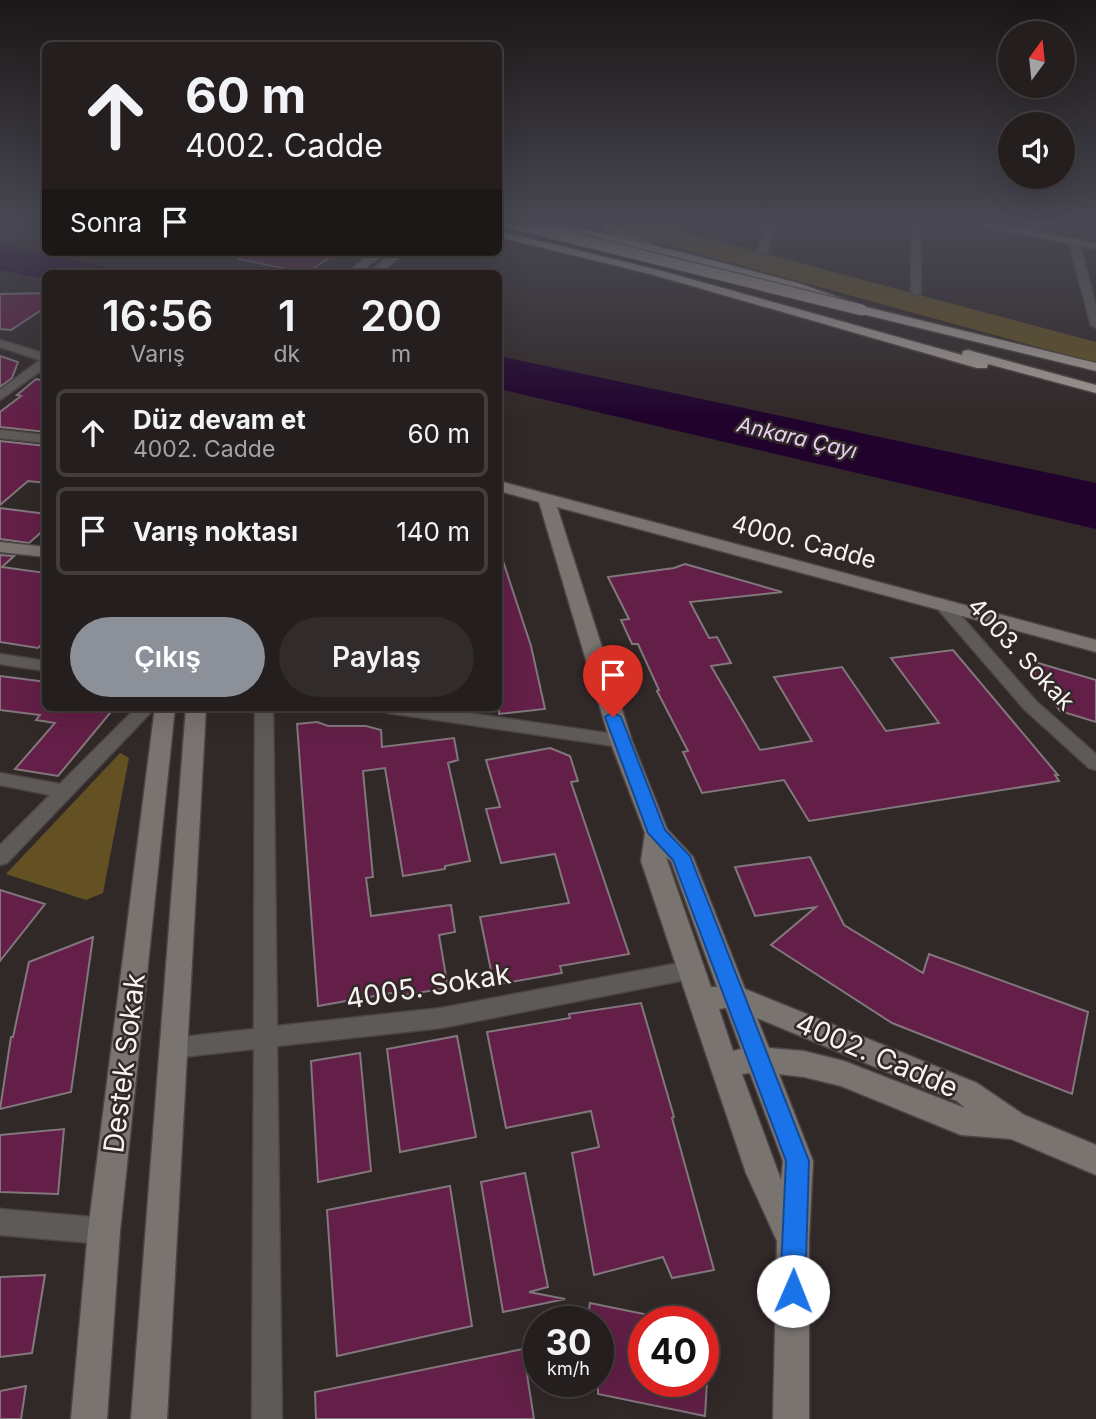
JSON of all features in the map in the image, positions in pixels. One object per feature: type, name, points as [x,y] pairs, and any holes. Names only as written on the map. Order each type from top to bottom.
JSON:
[{"type":"highway","points":[[707,287],[1096,398]]},
{"type":"highway","points":[[729,287],[808,309],[862,317],[1096,366]]},
{"type":"highway","points":[[751,287],[1096,375]]},
{"type":"highway","points":[[797,287],[862,317],[982,365]]},
{"type":"highway","points":[[862,317],[1096,389]]},
{"type":"street","points":[[916,287],[916,293]]},
{"type":"street","points":[[1086,287],[1096,325]]},
{"type":"street","points":[[0,343],[42,359]]},
{"type":"street","points":[[0,396],[42,363]]},
{"type":"street","points":[[0,433],[42,438]]},
{"type":"street","name":"4000. Cadde","points":[[502,487],[1096,646]]},
{"type":"street","points":[[546,499],[621,741],[657,833],[681,856],[798,1161],[793,1240],[791,1419]]},
{"type":"street","points":[[0,547],[42,552]]},
{"type":"street","name":"4003. Sokak","points":[[942,604],[1030,705],[1096,764]]},
{"type":"street","points":[[0,659],[42,665]]},
{"type":"street","points":[[0,858],[143,711]]},
{"type":"street","name":"Destek Sokak","points":[[89,1419],[104,1231],[165,711]]},
{"type":"street","name":"Destek Sokak","points":[[149,1419],[196,711]]},
{"type":"street","points":[[264,711],[267,1419]]},
{"type":"street","points":[[415,711],[621,741]]},
{"type":"street","points":[[0,779],[66,792]]},
{"type":"street","points":[[657,833],[653,862],[762,1173],[793,1240]]},
{"type":"street","name":"4005. Sokak","points":[[173,1048],[441,1017],[690,970]]},
{"type":"street","name":"4002. Cadde","points":[[701,1000],[734,996],[967,1092],[1013,1125],[1096,1160]]},
{"type":"street","name":"4002. Cadde","points":[[723,1065],[758,1059],[804,1064],[844,1074],[961,1121],[1013,1125]]},
{"type":"street","points":[[0,1222],[104,1231]]},
{"type":"shaded area","points":[[820,287],[891,287],[1096,342],[1096,363]]},
{"type":"shaded area","points":[[120,753],[129,758],[103,893],[86,900],[6,874]]},
{"type":"water","name":"Ankara Çayı","points":[[502,357],[1096,483],[1096,529],[502,390]]},
{"type":"building","points":[[42,293],[42,310],[11,330],[0,329],[0,294]]},
{"type":"building","points":[[0,356],[18,362],[12,378],[0,387]]},
{"type":"building","points":[[36,379],[42,380],[42,432],[0,427],[0,412],[21,396],[17,395]]},
{"type":"building","points":[[0,441],[42,446],[42,483],[28,481],[0,505]]},
{"type":"building","points":[[0,508],[42,513],[42,532],[29,543],[0,539]]},
{"type":"building","points":[[0,555],[14,556],[2,567],[42,572],[42,644],[38,648],[0,642]]},
{"type":"building","points":[[502,558],[531,646],[545,709],[499,714],[499,711],[502,711]]},
{"type":"building","points":[[685,564],[782,592],[690,602],[709,638],[717,637],[731,663],[711,666],[760,750],[812,741],[774,677],[842,667],[886,731],[939,723],[891,658],[953,650],[1058,775],[1055,775],[1059,781],[809,821],[784,780],[702,793],[683,752],[688,751],[657,691],[659,690],[638,644],[632,644],[621,620],[629,619],[608,577],[674,568]]},
{"type":"building","points":[[1038,663],[1096,680],[1096,722],[1060,711],[1034,674]]},
{"type":"building","points":[[0,676],[42,681],[42,711],[112,711],[58,776],[15,769],[55,723],[36,720],[40,715],[0,710]]},
{"type":"building","points":[[317,722],[328,726],[366,726],[381,730],[382,747],[454,738],[458,760],[448,763],[470,861],[445,866],[445,869],[403,876],[385,768],[363,771],[373,877],[366,878],[371,916],[451,905],[455,932],[439,935],[448,988],[404,995],[403,991],[318,1006],[297,724]]},
{"type":"building","points":[[550,748],[570,756],[578,781],[571,782],[629,954],[560,966],[562,973],[494,985],[480,917],[569,903],[555,854],[501,863],[486,809],[500,807],[486,760]]},
{"type":"building","points":[[810,857],[844,925],[923,973],[929,954],[1088,1012],[1072,1094],[892,1023],[771,945],[816,907],[755,916],[735,867]]},
{"type":"building","points":[[0,890],[45,904],[0,961]]},
{"type":"building","points":[[93,937],[71,1092],[0,1109],[11,1037],[29,962]]},
{"type":"building","points":[[641,1003],[714,1270],[672,1278],[663,1257],[594,1275],[572,1153],[599,1147],[591,1111],[506,1128],[487,1032],[570,1018],[569,1014]]},
{"type":"building","points":[[457,1036],[476,1137],[400,1152],[387,1049]]},
{"type":"building","points":[[360,1053],[371,1171],[318,1182],[311,1061]]},
{"type":"building","points":[[64,1129],[58,1194],[0,1192],[0,1135]]},
{"type":"building","points":[[525,1173],[548,1287],[529,1292],[565,1299],[503,1312],[481,1182]]},
{"type":"building","points":[[450,1186],[472,1326],[337,1356],[327,1210]]},
{"type":"building","points":[[45,1275],[32,1353],[0,1357],[0,1277]]},
{"type":"building","points":[[614,1308],[628,1311],[628,1397],[706,1397],[705,1416],[613,1397]]},
{"type":"building","points":[[523,1349],[523,1397],[531,1397],[534,1419],[316,1419],[315,1392]]},
{"type":"building","points":[[26,1386],[21,1419],[0,1419],[0,1391]]},
{"type":"route","points":[[613,717],[657,833],[681,856],[798,1161],[793,1291]]}]
